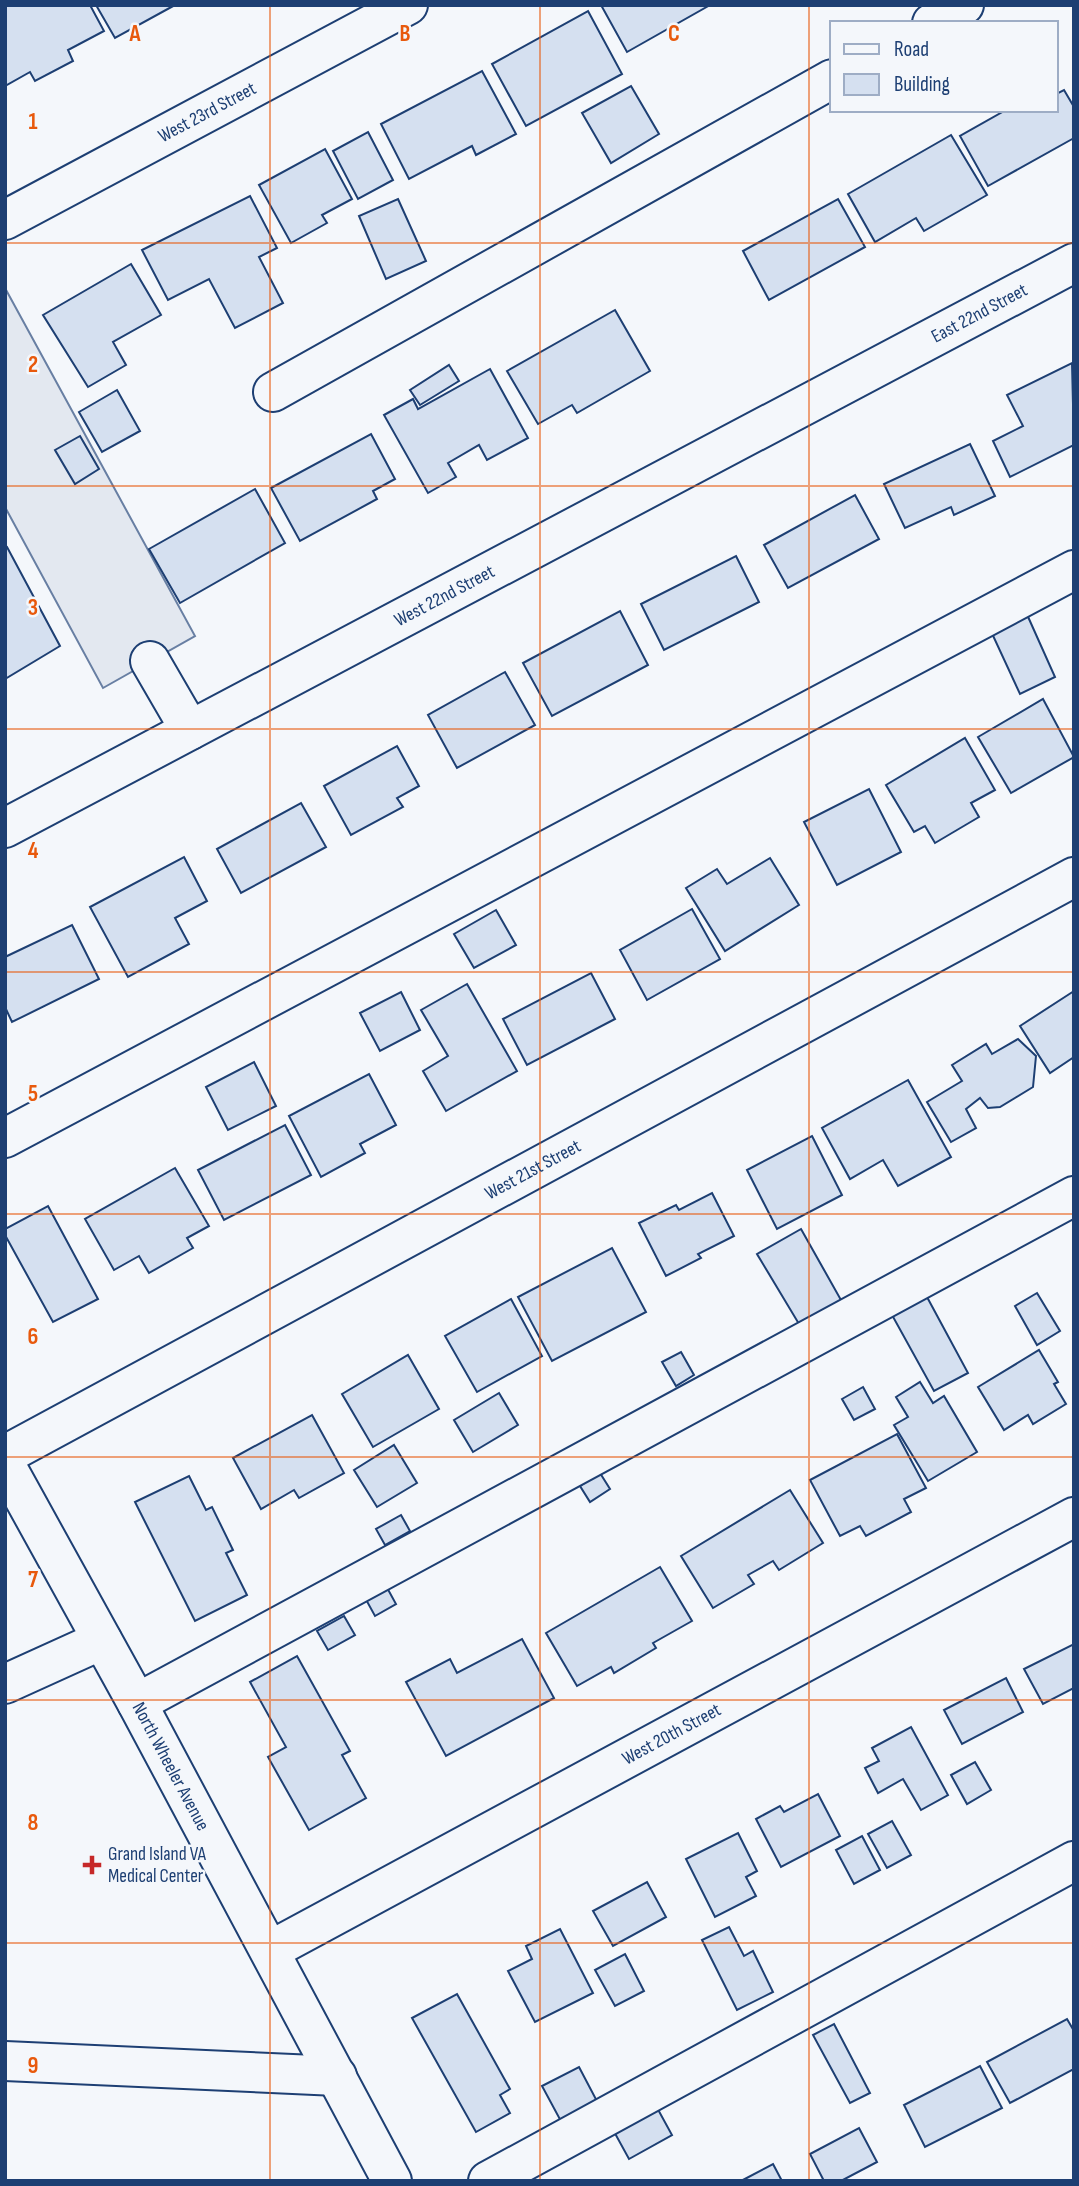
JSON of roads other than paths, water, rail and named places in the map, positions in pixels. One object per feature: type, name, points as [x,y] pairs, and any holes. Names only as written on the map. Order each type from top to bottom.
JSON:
[{"type":"street","name":"West 23rd Street","points":[[5,220],[408,5]]},
{"type":"street","points":[[936,21],[964,5]]},
{"type":"street","points":[[273,392],[830,80]]},
{"type":"street","name":"East 22nd Street","points":[[885,363],[1074,263]]},
{"type":"street","name":"West 22nd Street","points":[[5,828],[885,363]]},
{"type":"street","points":[[5,1138],[1074,569]]},
{"type":"street","points":[[150,661],[190,730]]},
{"type":"street","name":"West 21st Street","points":[[5,1455],[1067,880]]},
{"type":"street","points":[[137,1703],[1074,1196]]},
{"type":"street","name":"North Wheeler Avenue","points":[[5,1464],[271,1950],[392,2181]]},
{"type":"street","name":"West 20th Street","points":[[271,1950],[1074,1517]]},
{"type":"street","points":[[5,1684],[102,1640]]},
{"type":"street","points":[[488,2181],[1074,1861]]},
{"type":"street","points":[[5,2062],[337,2076]]},
{"type":"place","name":"Grand Island VA Medical Center","points":[[92,1865]]}]
